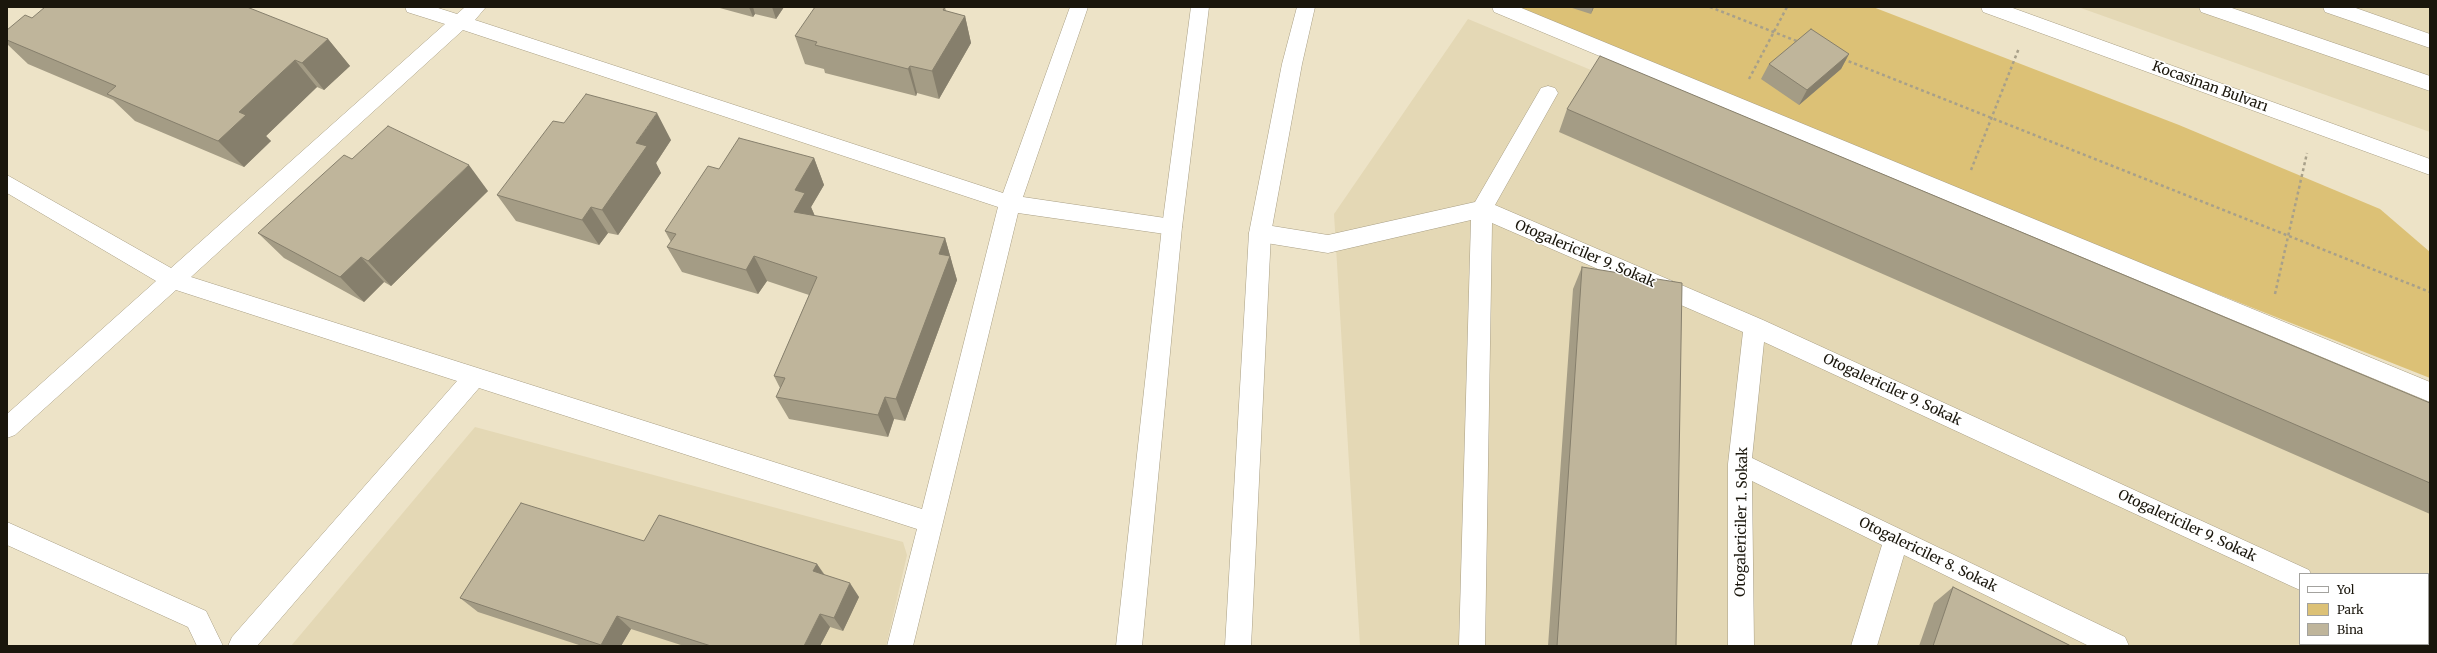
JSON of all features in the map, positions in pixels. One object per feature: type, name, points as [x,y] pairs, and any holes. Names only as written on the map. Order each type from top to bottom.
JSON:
[{"type":"main road","points":[[414,7],[460,24],[1010,203],[1172,227]]},
{"type":"main road","points":[[7,428],[460,24],[477,7]]},
{"type":"main road","points":[[900,646],[932,523],[1010,203],[1079,7]]},
{"type":"main road","points":[[1130,646],[1172,227],[1200,7]]},
{"type":"main road","points":[[1501,7],[2430,392]]},
{"type":"main road","name":"Kocasinan Bulvarı","points":[[1990,7],[2430,167]]},
{"type":"main road","points":[[2208,7],[2430,84]]},
{"type":"main road","points":[[2332,7],[2430,40]]},
{"type":"main road","points":[[1238,646],[1260,233],[1292,64],[1308,10]]},
{"type":"main road","points":[[1472,646],[1482,209],[1548,93]]},
{"type":"main road","points":[[7,183],[173,280],[474,378],[932,523]]},
{"type":"main road","points":[[1260,233],[1328,244],[1482,209]]},
{"type":"main road","name":"Otogalericiler 9. Sokak","points":[[1482,209],[1755,327],[2299,578]]},
{"type":"main road","name":"Otogalericiler 1. Sokak","points":[[1741,646],[1740,464],[1755,327]]},
{"type":"main road","points":[[241,646],[474,378]]},
{"type":"main road","name":"Otogalericiler 8. Sokak","points":[[1740,464],[2116,646]]},
{"type":"main road","points":[[7,533],[196,619],[210,646]]},
{"type":"main road","points":[[1864,646],[1896,540]]},
{"type":"path","points":[[1710,7],[1803,44]]},
{"type":"path","points":[[1736,105],[1787,7]]},
{"type":"path","points":[[1961,198],[2029,21]]},
{"type":"path","points":[[1839,58],[2430,292]]},
{"type":"path","points":[[2268,325],[2314,125]]},
{"type":"shaded area","points":[[2078,7],[2430,7],[2430,132]]},
{"type":"shaded area","points":[[1468,19],[2430,418],[2430,646],[1360,646],[1334,214]]},
{"type":"shaded area","points":[[475,427],[903,542],[907,555],[886,646],[291,646]]},
{"type":"green space","points":[[1509,7],[1873,7],[2179,125],[2380,209],[2430,252],[2430,378],[2099,247]]},
{"type":"building","points":[[45,7],[247,7],[328,39],[302,63],[295,60],[239,112],[246,115],[218,141],[107,94],[116,86],[7,40],[7,30],[25,15],[32,18]]},
{"type":"building","points":[[815,7],[945,7],[943,10],[965,16],[932,71],[910,66],[908,69],[815,45],[817,42],[795,36]]},
{"type":"building","points":[[1811,29],[1849,54],[1807,90],[1769,64]]},
{"type":"building","points":[[1600,56],[2430,403],[2430,483],[1567,109]]},
{"type":"building","points":[[586,94],[657,113],[636,143],[647,146],[602,210],[591,207],[582,220],[497,195],[553,121],[564,123]]},
{"type":"building","points":[[388,126],[469,165],[368,261],[361,257],[340,277],[258,233],[344,155],[352,159]]},
{"type":"building","points":[[739,138],[814,158],[795,190],[805,193],[794,212],[945,238],[939,254],[950,256],[896,399],[885,397],[878,415],[776,397],[785,378],[774,376],[817,277],[754,256],[746,270],[667,247],[676,234],[665,231],[708,166],[719,169]]},
{"type":"building","points":[[1582,267],[1682,283],[1676,646],[1557,646]]},
{"type":"building","points":[[521,503],[644,541],[659,515],[817,564],[813,571],[850,583],[834,618],[820,614],[804,646],[711,646],[617,616],[601,645],[460,598]]},
{"type":"building","points":[[1953,587],[2071,646],[1933,646]]}]
